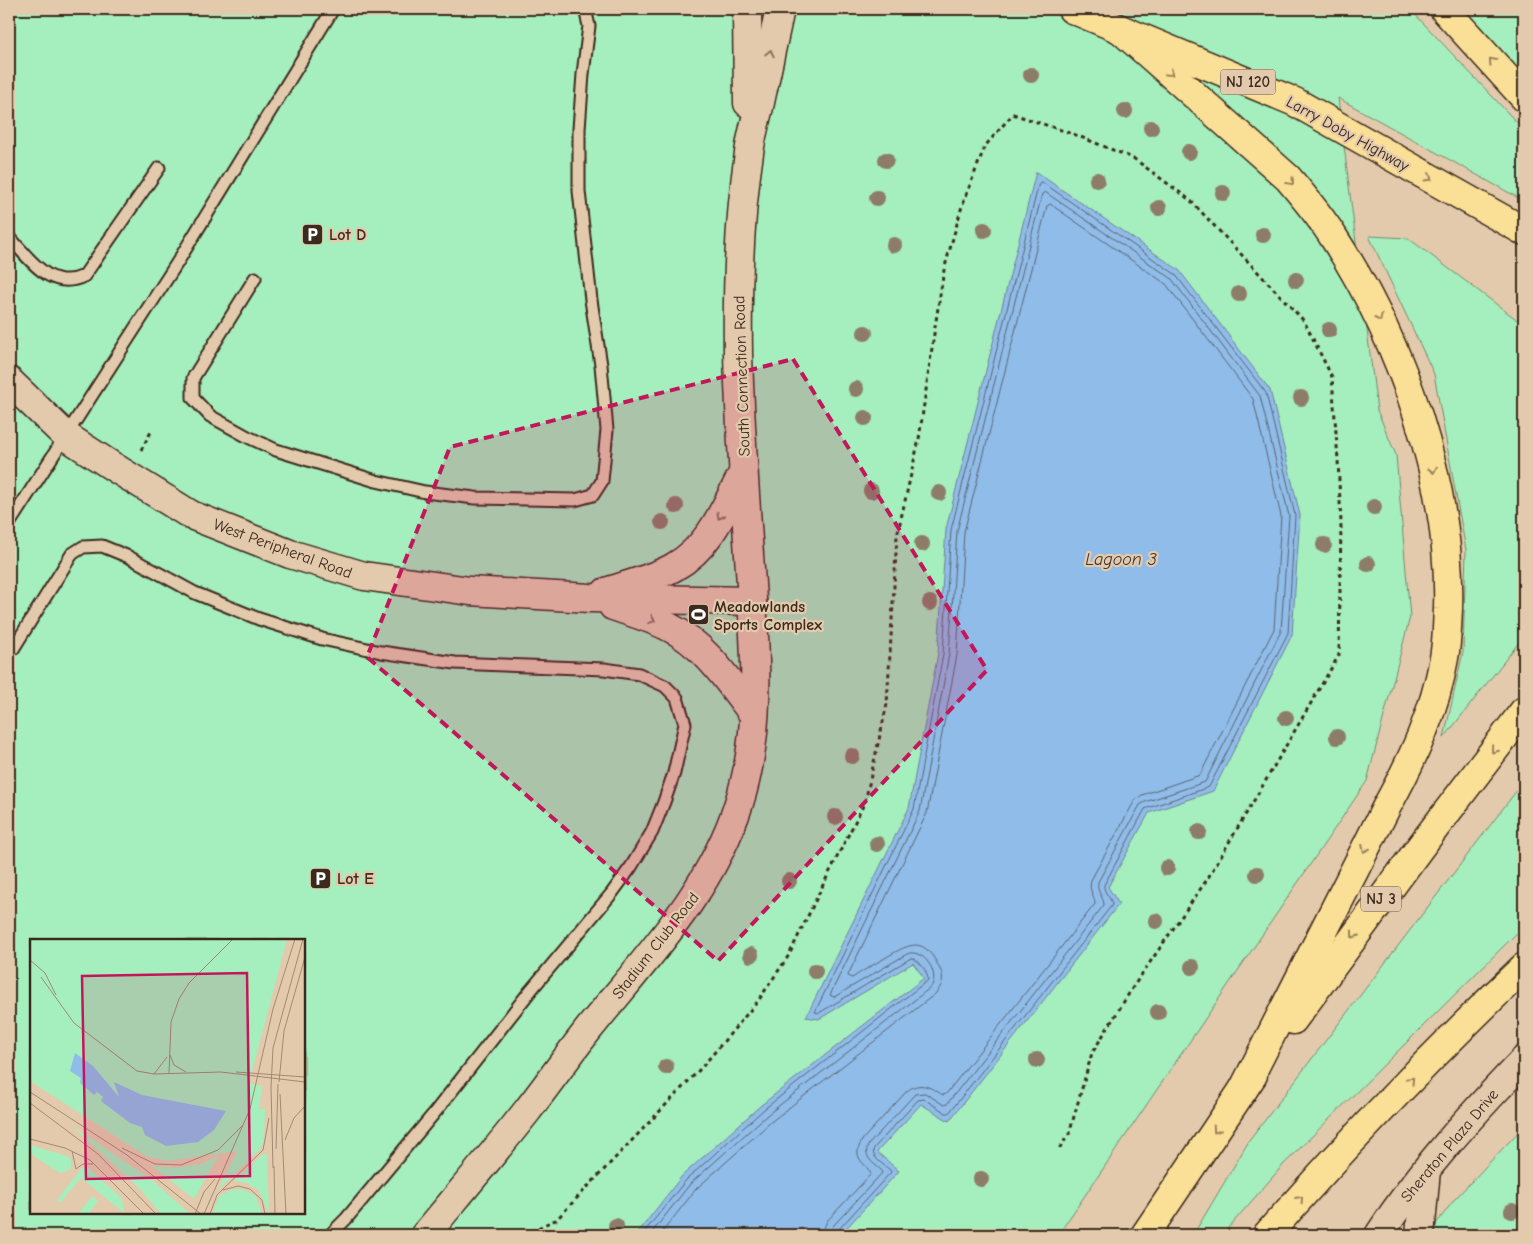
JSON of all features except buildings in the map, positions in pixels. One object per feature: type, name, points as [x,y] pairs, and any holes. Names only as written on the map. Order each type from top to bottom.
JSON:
[{"type":"highway","name":"Larry Doby Highway","points":[[1072,9],[1295,102],[1482,208]]},
{"type":"highway","points":[[1444,9],[1524,98]]},
{"type":"highway","points":[[1120,29],[1288,178],[1334,238],[1374,309],[1399,364],[1431,460],[1443,525],[1447,569],[1447,626],[1438,688],[1428,718],[1405,772],[1243,1090]]},
{"type":"highway","points":[[1482,208],[1524,244]]},
{"type":"highway","name":"NJ 120","points":[[1482,208],[1524,231]]},
{"type":"highway","name":"NJ 3","points":[[1145,1235],[1243,1090],[1371,912],[1524,711]]},
{"type":"highway","points":[[1268,1235],[1416,1074],[1524,967]]},
{"type":"street","name":"South Connection Road","points":[[747,9],[749,152]]},
{"type":"street","name":"South Connection Road","points":[[752,601],[738,357],[742,217],[749,152],[780,9]]},
{"type":"street","name":"West Peripheral Road","points":[[9,381],[66,436],[191,515],[300,557],[364,576],[470,591],[590,598],[752,601]]},
{"type":"street","points":[[590,598],[672,568],[686,559],[700,547],[713,530],[744,474]]},
{"type":"street","points":[[590,598],[666,626],[682,634],[708,656],[754,715]]},
{"type":"street","name":"Stadium Club Road","points":[[425,1235],[529,1109],[586,1032],[678,918],[695,895],[717,857],[740,800],[749,759],[754,715],[752,601]]},
{"type":"street","name":"Sheraton Plaza Drive","points":[[1379,1235],[1394,1211],[1426,1170],[1524,1060]]},
{"type":"street","points":[[1420,1235],[1426,1170]]},
{"type":"lane","points":[[9,524],[190,242],[333,9]]},
{"type":"lane","points":[[256,278],[193,378],[192,398],[210,416],[248,438],[276,450],[376,481],[425,492],[475,498],[548,500],[575,500],[593,495],[602,482],[607,430],[579,191],[579,129],[588,26],[585,9]]},
{"type":"lane","points":[[9,236],[41,272],[58,280],[75,281],[84,276],[159,168]]},
{"type":"lane","points":[[13,649],[72,554],[83,547],[102,546],[129,557],[195,593],[259,620],[322,639],[381,652],[455,663],[604,669],[639,674],[665,686],[677,698],[685,724],[674,773],[652,832],[630,867],[612,893],[531,990],[436,1111],[346,1219],[330,1235]]},
{"type":"path","points":[[524,1235],[556,1220],[702,1067],[758,1000],[788,955],[865,802],[887,704],[897,536],[919,439],[934,327],[944,270],[962,206],[985,146],[1012,114],[1074,134],[1133,158],[1190,200],[1304,321],[1332,377],[1341,514],[1339,656],[1206,881],[1133,987],[1092,1052],[1069,1134],[1059,1149]]},
{"type":"path","points":[[141,450],[151,432]]},
{"type":"highlighted area","points":[[793,359],[987,670],[718,961],[367,657],[450,447]]},
{"type":"green space","name":"Meadowlands Sports Complex","points":[[9,9],[1410,9],[1524,130],[1524,201],[1338,98],[1377,410],[1396,455],[1410,617],[1367,781],[1058,1235],[9,1235]]},
{"type":"green space","points":[[1464,9],[1524,9],[1524,75]]},
{"type":"green space","points":[[1369,236],[1408,238],[1524,325],[1524,636],[1444,738],[1463,652],[1466,550],[1434,374]]},
{"type":"green space","points":[[1524,781],[1524,926],[1284,1164],[1222,1235],[1193,1235],[1249,1141]]},
{"type":"green space","points":[[1524,1126],[1524,1235],[1435,1235],[1433,1228],[1454,1200]]},
{"type":"water","name":"Lagoon 3","points":[[1036,172],[1179,270],[1270,390],[1300,515],[1292,635],[1213,791],[1149,813],[1108,887],[1119,904],[949,1121],[921,1104],[877,1152],[899,1171],[840,1235],[636,1235],[682,1176],[760,1106],[924,978],[913,963],[819,1019],[806,1017],[909,808],[938,653],[946,529]]},
{"type":"place","name":"Lot D","points":[[313,234]]},
{"type":"place","name":"Meadowlands Sports Complex","points":[[698,615]]},
{"type":"place","name":"Lot E","points":[[321,878]]}]
